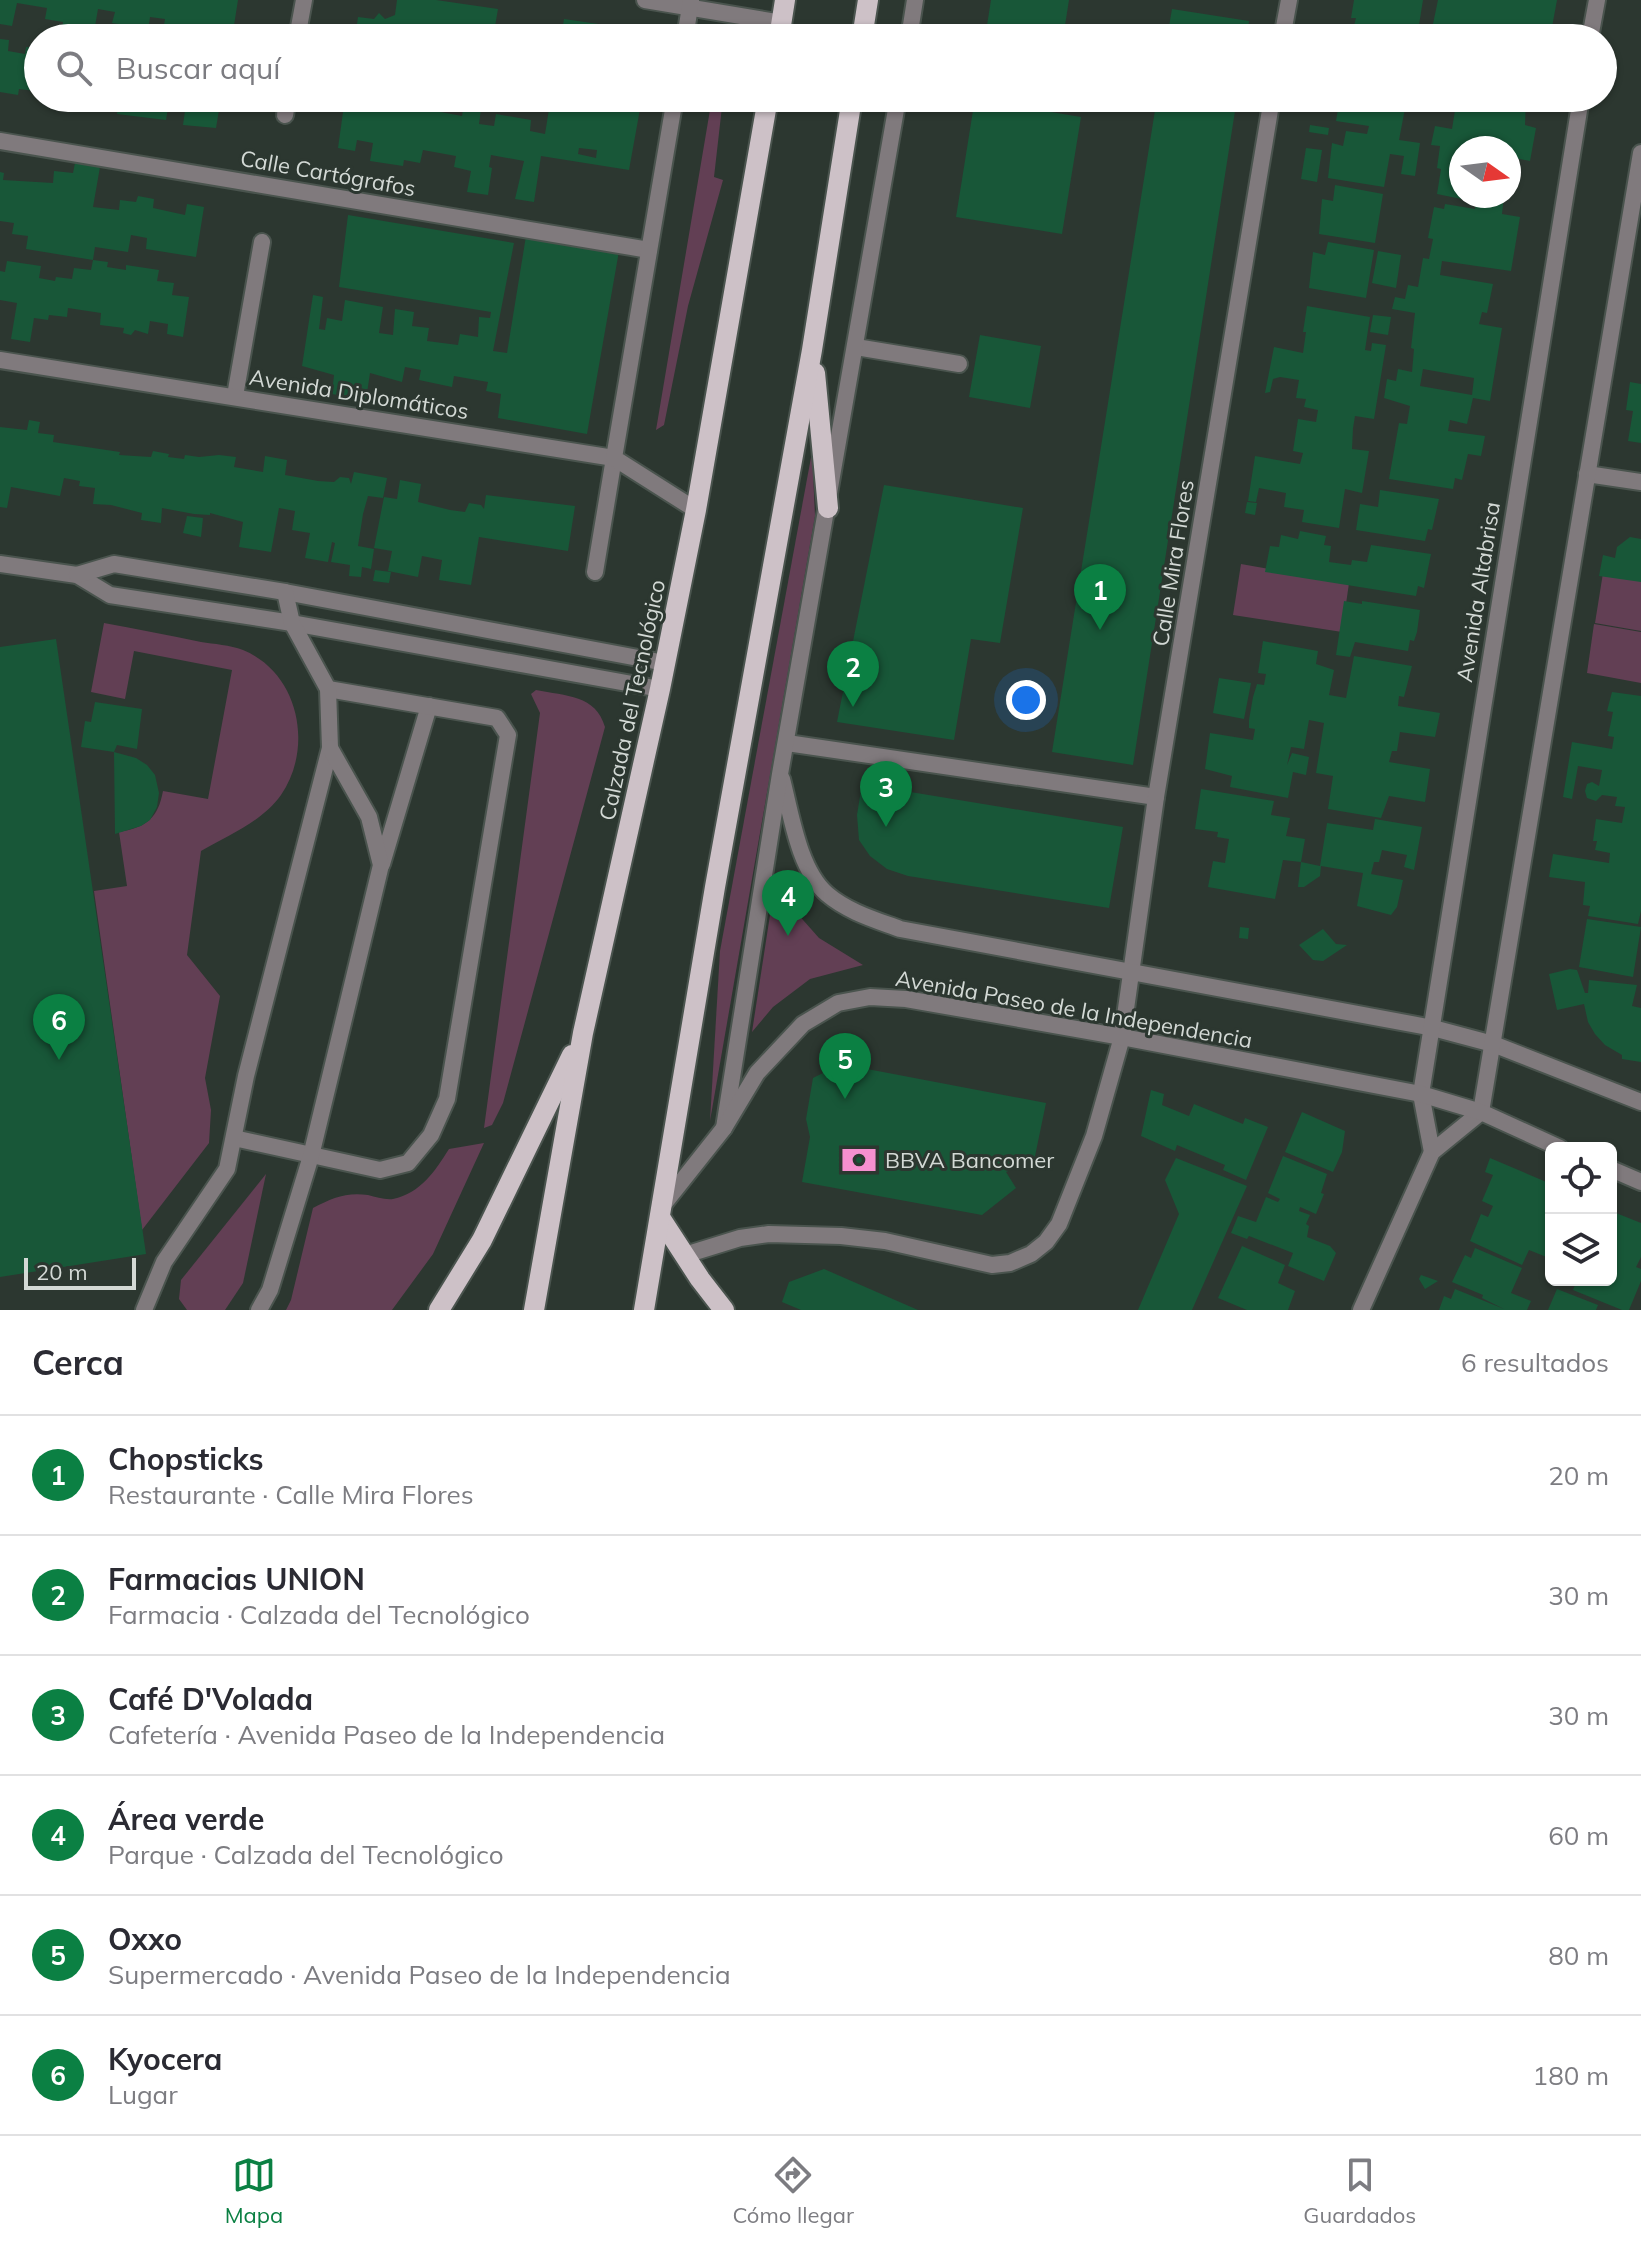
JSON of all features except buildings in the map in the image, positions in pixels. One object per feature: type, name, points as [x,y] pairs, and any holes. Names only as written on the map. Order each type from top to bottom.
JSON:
[{"type":"main road","points":[[781,24],[785,0]]},
{"type":"main road","points":[[864,24],[868,0]]},
{"type":"main road","name":"Calzada del Tecnológico","points":[[534,1310],[583,1033],[660,689],[696,510],[766,112]]},
{"type":"main road","points":[[644,1310],[715,887],[812,350],[850,112]]},
{"type":"main road","points":[[812,350],[828,508]]},
{"type":"main road","points":[[439,1310],[482,1240],[583,1033]]},
{"type":"main road","points":[[662,1212],[700,1279],[724,1310]]},
{"type":"street","points":[[300,24],[304,0]]},
{"type":"street","points":[[645,0],[691,4],[759,24]]},
{"type":"street","points":[[911,24],[915,0]]},
{"type":"street","points":[[1285,24],[1289,0]]},
{"type":"street","points":[[1593,24],[1597,0]]},
{"type":"street","points":[[687,24],[691,4]]},
{"type":"street","points":[[595,572],[673,112]]},
{"type":"street","points":[[724,1128],[780,774],[896,112]]},
{"type":"street","name":"Calle Mira Flores","points":[[685,1255],[740,1238],[769,1234],[841,1236],[897,1244],[992,1265],[1010,1263],[1031,1254],[1046,1242],[1059,1224],[1094,1136],[1122,1037],[1156,797],[1270,112]]},
{"type":"street","name":"Avenida Altabrisa","points":[[1421,1094],[1579,112]]},
{"type":"street","name":"Calle Cartógrafos","points":[[0,141],[649,250]]},
{"type":"street","points":[[1361,1310],[1432,1152],[1481,1112],[1641,153]]},
{"type":"street","points":[[235,396],[262,242]]},
{"type":"street","points":[[856,347],[959,364]]},
{"type":"street","name":"Avenida Diplomáticos","points":[[0,360],[614,458],[696,510]]},
{"type":"street","points":[[1587,474],[1641,482]]},
{"type":"street","points":[[0,564],[77,575],[110,595],[292,623],[660,689]]},
{"type":"street","points":[[77,575],[114,564],[285,592],[665,663]]},
{"type":"street","points":[[144,1310],[164,1262],[227,1169],[246,1076],[330,748],[328,689],[292,623],[285,592]]},
{"type":"street","points":[[234,1138],[380,1170],[408,1163],[431,1135],[447,1099],[508,735],[497,718],[328,689]]},
{"type":"street","points":[[259,1310],[270,1290],[311,1156],[381,865],[429,706]]},
{"type":"street","points":[[787,743],[1156,797]]},
{"type":"street","points":[[330,748],[369,817],[381,865]]},
{"type":"street","name":"Avenida Paseo de la Independencia","points":[[780,774],[809,871],[826,893],[852,911],[900,929],[1433,1028],[1493,1044],[1641,1102]]},
{"type":"street","name":"Avenida Paseo de la Independencia","points":[[662,1212],[724,1128],[757,1073],[803,1024],[838,1003],[870,997],[906,999],[1122,1037],[1421,1094],[1481,1112],[1547,1142]]},
{"type":"street","points":[[1421,1094],[1432,1152]]},
{"type":"street","points":[[1617,1172],[1641,1182]]},
{"type":"shaded area","points":[[710,112],[721,112],[714,177],[723,180],[688,306],[664,425],[656,430]]},
{"type":"shaded area","points":[[812,452],[815,516],[710,1121],[720,951]]},
{"type":"shaded area","points":[[1241,564],[1349,583],[1342,632],[1233,615]]},
{"type":"shaded area","points":[[1603,573],[1641,580],[1641,631],[1595,623]]},
{"type":"shaded area","points":[[104,623],[243,650],[262,661],[277,676],[288,693],[298,734],[297,755],[291,776],[273,805],[244,827],[201,851],[187,955],[220,996],[205,1078],[211,1110],[209,1143],[142,1230],[94,891],[127,886],[119,832],[150,820],[163,791],[208,799],[232,670],[134,651],[125,699],[91,692]]},
{"type":"shaded area","points":[[1594,624],[1641,632],[1641,683],[1587,673]]},
{"type":"shaded area","points":[[536,690],[587,703],[601,716],[605,727],[503,1103],[492,1125],[484,1128],[540,713],[531,694]]},
{"type":"shaded area","points":[[776,876],[788,903],[819,938],[863,965],[810,979],[773,1007],[752,1032]]},
{"type":"shaded area","points":[[484,1143],[433,1254],[392,1310],[286,1310],[313,1208],[346,1195],[390,1199],[403,1196],[426,1180],[449,1149]]},
{"type":"shaded area","points":[[266,1174],[243,1283],[225,1310],[187,1310],[179,1299],[181,1280]]},
{"type":"place","name":"Chopsticks","points":[[1100,630]]},
{"type":"place","name":"Farmacias UNION","points":[[853,707]]},
{"type":"place","name":"Café D'Volada","points":[[886,827]]},
{"type":"place","name":"Área verde","points":[[788,936]]},
{"type":"place","name":"Kyocera","points":[[59,1060]]},
{"type":"place","name":"Oxxo","points":[[845,1099]]},
{"type":"place","name":"BBVA Bancomer","points":[[859,1160]]}]
